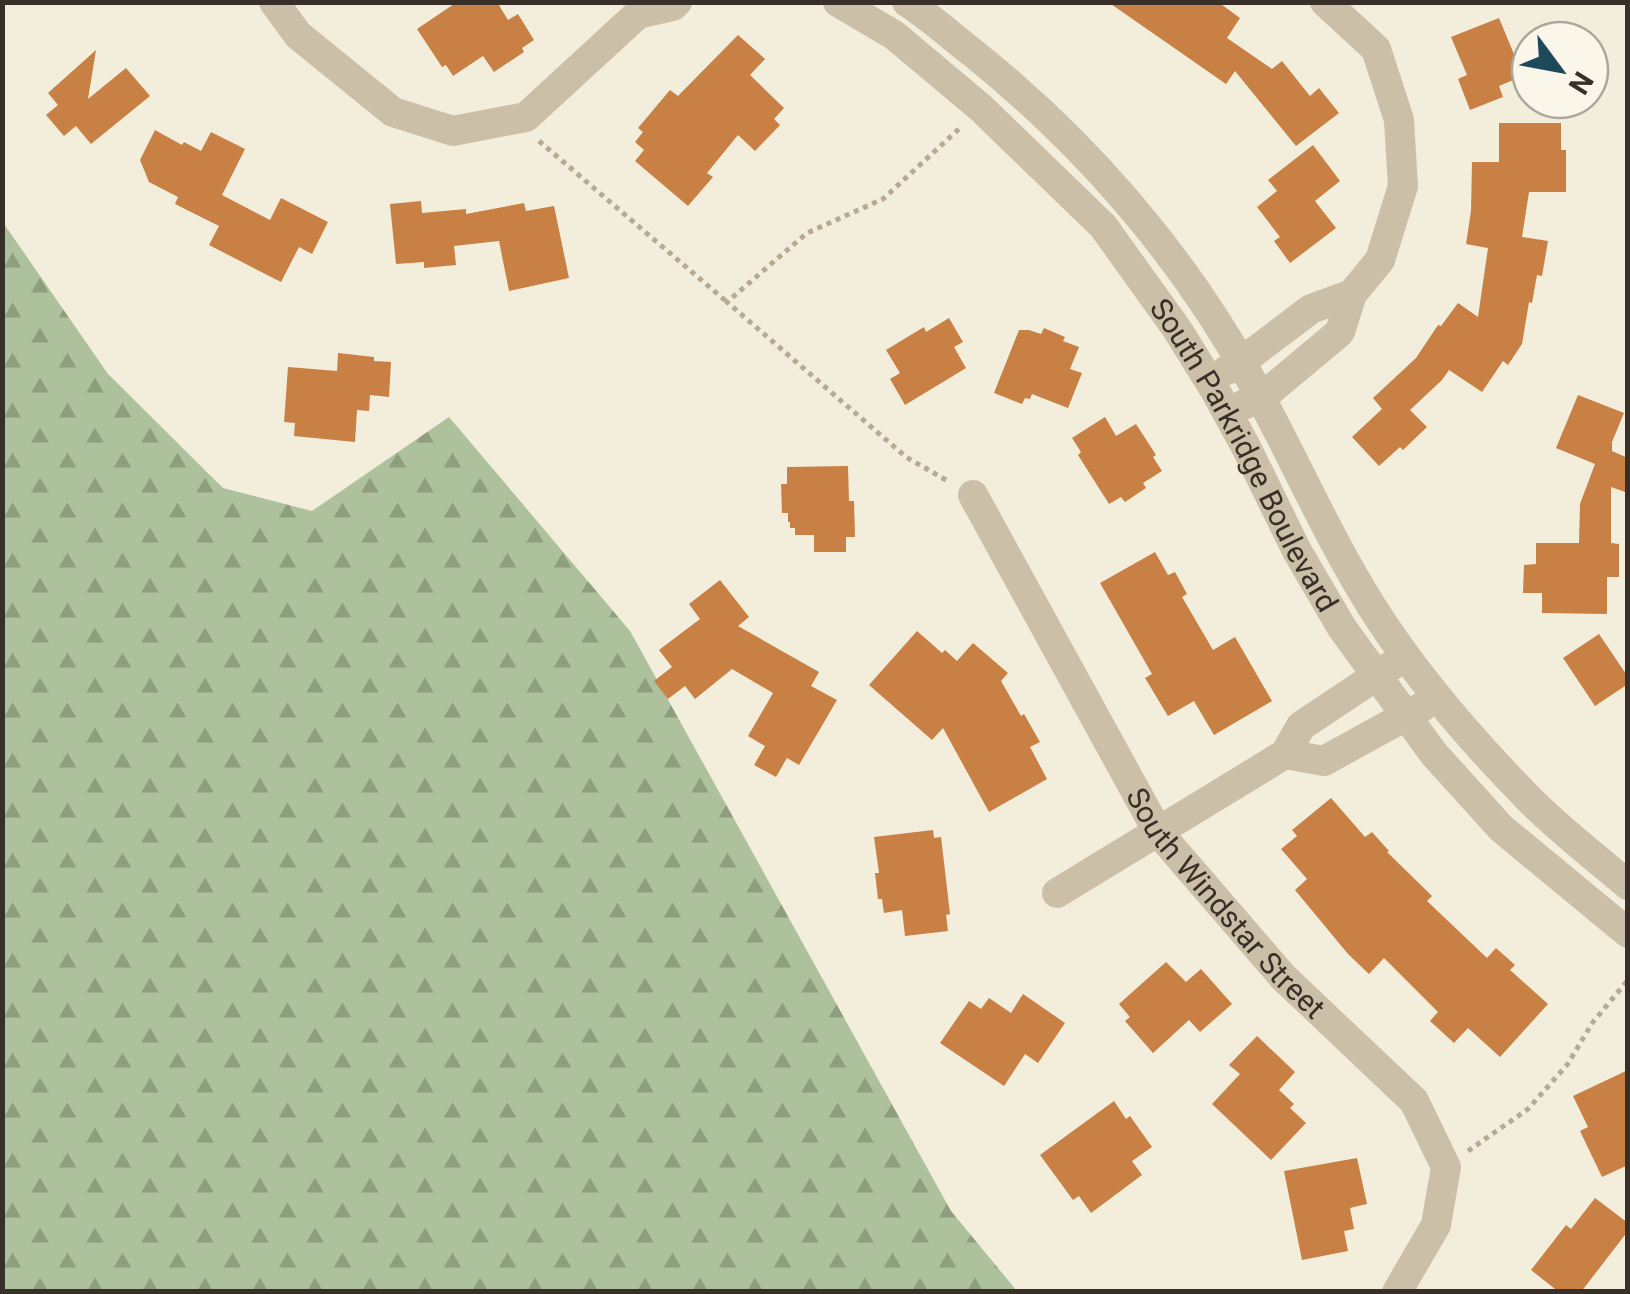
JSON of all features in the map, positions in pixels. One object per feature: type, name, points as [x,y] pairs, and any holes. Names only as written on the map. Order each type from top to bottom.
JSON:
[{"type":"street","points":[[274,2],[298,35],[393,112],[453,131],[526,117],[610,43],[639,8],[674,6],[677,2]]},
{"type":"street","name":"South Parkridge Boulevard","points":[[838,2],[894,35],[981,108],[1104,226],[1208,379],[1297,551],[1342,628],[1434,754],[1501,828],[1628,932]]},
{"type":"street","name":"South Parkridge Boulevard","points":[[907,2],[1019,90],[1124,196],[1207,306],[1261,398],[1372,607],[1406,656],[1438,698],[1532,802],[1628,884]]},
{"type":"street","points":[[1226,412],[1261,398],[1340,332],[1352,294],[1380,260],[1403,186],[1399,120],[1376,49],[1325,2]]},
{"type":"street","points":[[1208,379],[1241,362],[1311,309],[1352,294]]},
{"type":"street","name":"South Windstar Street","points":[[972,495],[1158,832],[1282,977],[1414,1101],[1446,1167]]},
{"type":"street","points":[[1058,893],[1285,754],[1301,726],[1406,656]]},
{"type":"street","points":[[1285,754],[1324,762],[1438,698]]},
{"type":"street","points":[[1397,1292],[1436,1225],[1446,1167]]},
{"type":"path","points":[[727,302],[807,233],[883,199],[981,108]]},
{"type":"path","points":[[514,119],[906,457],[972,495]]},
{"type":"path","points":[[1446,1167],[1528,1109],[1567,1065],[1593,1022],[1628,980]]},
{"type":"green space","points":[[2,221],[108,374],[223,488],[312,511],[449,417],[630,631],[951,1211],[1017,1291],[3,1291]]},
{"type":"building","points":[[457,2],[497,2],[508,20],[518,14],[534,40],[522,48],[524,52],[494,72],[483,56],[453,76],[446,65],[442,67],[417,29]]},
{"type":"building","points":[[1108,2],[1218,2],[1240,18],[1227,38],[1272,69],[1282,61],[1310,96],[1319,88],[1339,113],[1296,146],[1235,71],[1226,84]]},
{"type":"building","points":[[1499,18],[1510,45],[1510,81],[1499,86],[1503,97],[1470,110],[1458,79],[1467,75],[1451,37]]},
{"type":"building","points":[[738,35],[765,59],[750,75],[784,108],[774,119],[780,125],[755,151],[738,135],[707,173],[713,177],[688,206],[635,161],[644,150],[635,142],[643,132],[638,128],[670,90],[678,96]]},
{"type":"building","points":[[96,50],[88,99],[126,68],[150,96],[91,144],[76,126],[64,136],[46,115],[58,105],[48,93]]},
{"type":"building","points":[[1499,123],[1561,123],[1561,150],[1566,150],[1566,192],[1529,192],[1522,237],[1548,241],[1542,276],[1537,275],[1532,303],[1529,302],[1522,344],[1508,365],[1503,361],[1482,392],[1449,370],[1410,410],[1427,427],[1379,466],[1352,437],[1382,409],[1373,398],[1416,358],[1458,303],[1478,317],[1488,248],[1466,244],[1472,162],[1499,162]]},
{"type":"building","points":[[155,130],[201,151],[211,132],[245,149],[222,195],[270,220],[281,198],[328,222],[312,254],[299,247],[281,282],[209,245],[219,226],[175,204],[178,197],[149,182],[140,160]]},
{"type":"building","points":[[1313,145],[1340,181],[1315,201],[1336,228],[1290,263],[1274,241],[1280,237],[1257,207],[1277,191],[1268,180]]},
{"type":"building","points":[[421,201],[422,213],[466,209],[466,214],[524,203],[526,211],[554,206],[569,278],[509,291],[499,241],[454,246],[456,265],[424,268],[424,262],[396,264],[390,204]]},
{"type":"building","points":[[949,318],[963,342],[954,347],[966,368],[905,405],[890,379],[900,373],[886,350],[924,327],[926,332]]},
{"type":"building","points":[[1044,328],[1079,347],[1070,369],[1082,373],[1068,408],[1032,394],[1022,404],[994,393],[1019,330],[1041,334]]},
{"type":"building","points":[[338,353],[391,362],[389,397],[370,395],[369,411],[357,410],[355,442],[294,436],[295,423],[284,422],[288,367],[337,371]]},
{"type":"building","points":[[1578,395],[1624,413],[1612,442],[1612,451],[1628,458],[1628,493],[1611,487],[1611,543],[1619,544],[1619,577],[1607,577],[1607,614],[1542,613],[1542,593],[1523,593],[1524,565],[1536,564],[1536,543],[1579,543],[1580,504],[1595,464],[1556,448]]},
{"type":"building","points":[[1105,417],[1116,436],[1136,424],[1162,471],[1143,483],[1146,488],[1125,502],[1121,497],[1109,504],[1078,455],[1081,452],[1072,438]]},
{"type":"building","points":[[848,466],[855,537],[846,537],[846,552],[814,552],[814,535],[795,535],[788,513],[782,513],[781,484],[787,484],[787,467]]},
{"type":"building","points":[[1155,552],[1168,575],[1175,572],[1187,594],[1182,597],[1213,650],[1235,637],[1272,701],[1214,735],[1194,701],[1168,716],[1145,678],[1152,674],[1100,583]]},
{"type":"building","points":[[720,580],[749,617],[738,626],[819,672],[811,686],[837,700],[799,765],[787,758],[776,777],[754,765],[765,746],[748,736],[773,693],[732,669],[695,699],[685,686],[668,699],[654,681],[672,667],[659,650],[700,619],[689,604]]},
{"type":"building","points":[[917,631],[957,661],[973,643],[1008,673],[1001,681],[1040,742],[1030,747],[1047,779],[989,812],[943,728],[932,740],[869,685]]},
{"type":"building","points":[[1599,634],[1628,677],[1628,684],[1595,706],[1563,658]]},
{"type":"building","points":[[1331,798],[1365,837],[1372,832],[1432,896],[1427,901],[1487,958],[1496,948],[1515,965],[1510,970],[1548,1004],[1500,1057],[1468,1028],[1454,1043],[1430,1021],[1438,1012],[1384,958],[1369,974],[1295,890],[1307,879],[1281,849],[1297,836],[1292,830]]},
{"type":"building","points":[[933,830],[934,838],[941,837],[950,914],[946,915],[948,931],[905,936],[902,910],[884,913],[882,899],[878,899],[874,837]]},
{"type":"building","points":[[1166,962],[1186,982],[1201,969],[1232,1004],[1200,1032],[1189,1020],[1153,1053],[1125,1021],[1130,1017],[1119,1004]]},
{"type":"building","points":[[1023,994],[1065,1023],[1038,1063],[1025,1054],[1004,1086],[940,1043],[969,1001],[981,1009],[989,998],[1011,1013]]},
{"type":"building","points":[[1257,1036],[1295,1072],[1279,1090],[1306,1123],[1271,1160],[1212,1104],[1240,1074],[1229,1065]]},
{"type":"building","points":[[1628,1070],[1628,1165],[1602,1177],[1580,1131],[1588,1127],[1573,1096]]},
{"type":"building","points":[[1114,1101],[1152,1147],[1132,1161],[1142,1175],[1091,1213],[1079,1196],[1073,1200],[1040,1155]]},
{"type":"building","points":[[1357,1158],[1367,1204],[1350,1208],[1354,1229],[1344,1231],[1348,1251],[1302,1260],[1284,1171]]},
{"type":"building","points":[[1595,1198],[1628,1223],[1628,1231],[1581,1292],[1559,1292],[1531,1270],[1566,1225],[1571,1229]]}]
